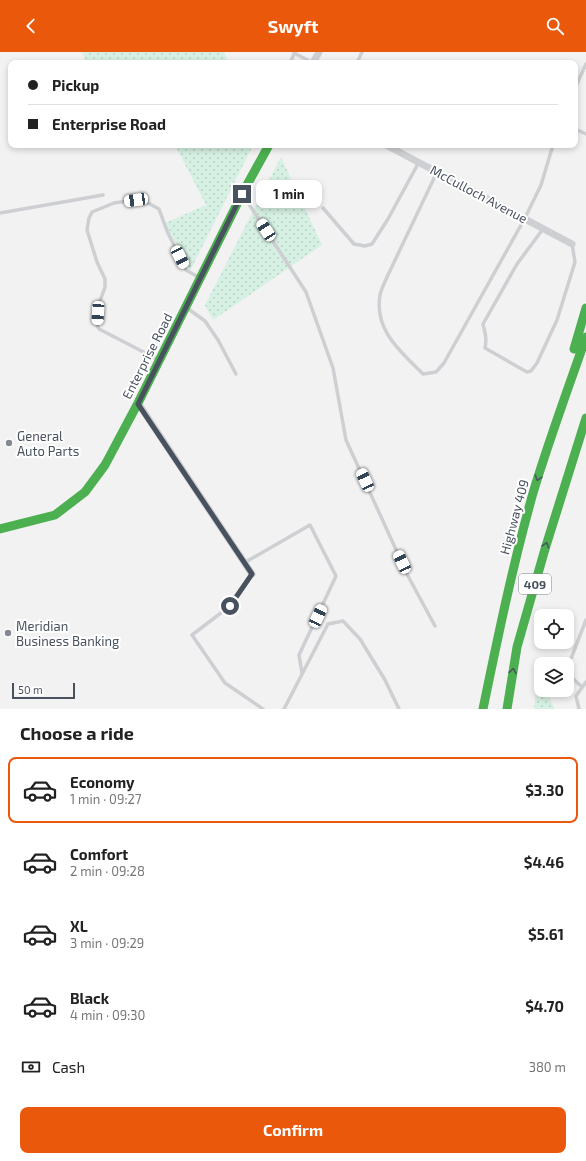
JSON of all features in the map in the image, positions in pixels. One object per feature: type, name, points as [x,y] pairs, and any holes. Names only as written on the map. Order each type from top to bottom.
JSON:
[{"type":"main road","name":"Enterprise Road","points":[[0,529],[56,515],[85,492],[105,465],[138,404],[242,194],[267,148]]},
{"type":"main road","points":[[550,440],[586,308]]},
{"type":"main road","name":"Highway 409","points":[[483,709],[506,596],[527,516],[550,440],[586,337]]},
{"type":"main road","name":"409","points":[[507,709],[517,647],[545,549],[586,418]]},
{"type":"main road","points":[[572,460],[586,432]]},
{"type":"street","name":"McCulloch Avenue","points":[[392,148],[572,244]]},
{"type":"street","points":[[138,404],[252,574]]},
{"type":"lane","points":[[295,53],[308,60]]},
{"type":"lane","points":[[578,81],[586,64]]},
{"type":"lane","points":[[437,172],[387,277],[380,295],[380,322],[395,346],[423,374],[436,372],[444,363],[525,218],[541,184],[552,148]]},
{"type":"lane","points":[[323,208],[354,244],[365,246],[372,244],[388,219],[419,162]]},
{"type":"lane","points":[[242,194],[306,292],[333,368],[346,440],[408,576],[435,626]]},
{"type":"lane","points":[[0,213],[103,195]]},
{"type":"lane","points":[[159,360],[99,329],[97,325],[99,304],[105,287],[105,279],[96,262],[87,230],[89,218],[92,212],[114,203],[136,200],[148,203],[159,209],[167,231],[186,270],[200,278]]},
{"type":"lane","points":[[543,228],[516,264],[483,324],[486,335],[485,348],[527,372],[531,371],[537,364],[556,320],[575,262],[572,244]]},
{"type":"lane","points":[[186,308],[205,321],[218,340],[236,374]]},
{"type":"lane","points":[[244,563],[310,525],[336,576],[299,655],[302,673]]},
{"type":"lane","points":[[252,574],[230,606],[192,635],[225,683],[263,709]]},
{"type":"lane","points":[[582,687],[569,675],[567,669],[586,620]]},
{"type":"lane","points":[[284,709],[328,624],[343,621],[360,639],[385,680],[400,709]]},
{"type":"lane","points":[[579,709],[576,696],[586,682]]},
{"type":"green space","points":[[82,52],[224,52],[228,60],[86,60]]},
{"type":"green space","points":[[177,148],[252,148],[190,271],[165,223],[206,205]]},
{"type":"green space","points":[[281,157],[322,245],[213,320],[205,305]]},
{"type":"green space","points":[[535,697],[549,697],[555,709],[534,709]]},
{"type":"traffic: fast","points":[[0,529],[55,515],[85,492],[105,465],[138,403],[242,194],[267,148]]},
{"type":"traffic: fast","points":[[574,349],[586,308]]},
{"type":"traffic: fast","points":[[483,709],[512,573],[533,493],[586,337]]},
{"type":"traffic: fast","points":[[507,709],[517,647],[545,549],[586,418]]},
{"type":"place","name":"General Auto Parts","points":[[9,443]]},
{"type":"place","name":"Meridian Business Banking","points":[[8,633]]},
{"type":"route","points":[[230,606],[252,574],[138,404],[242,194]]}]
